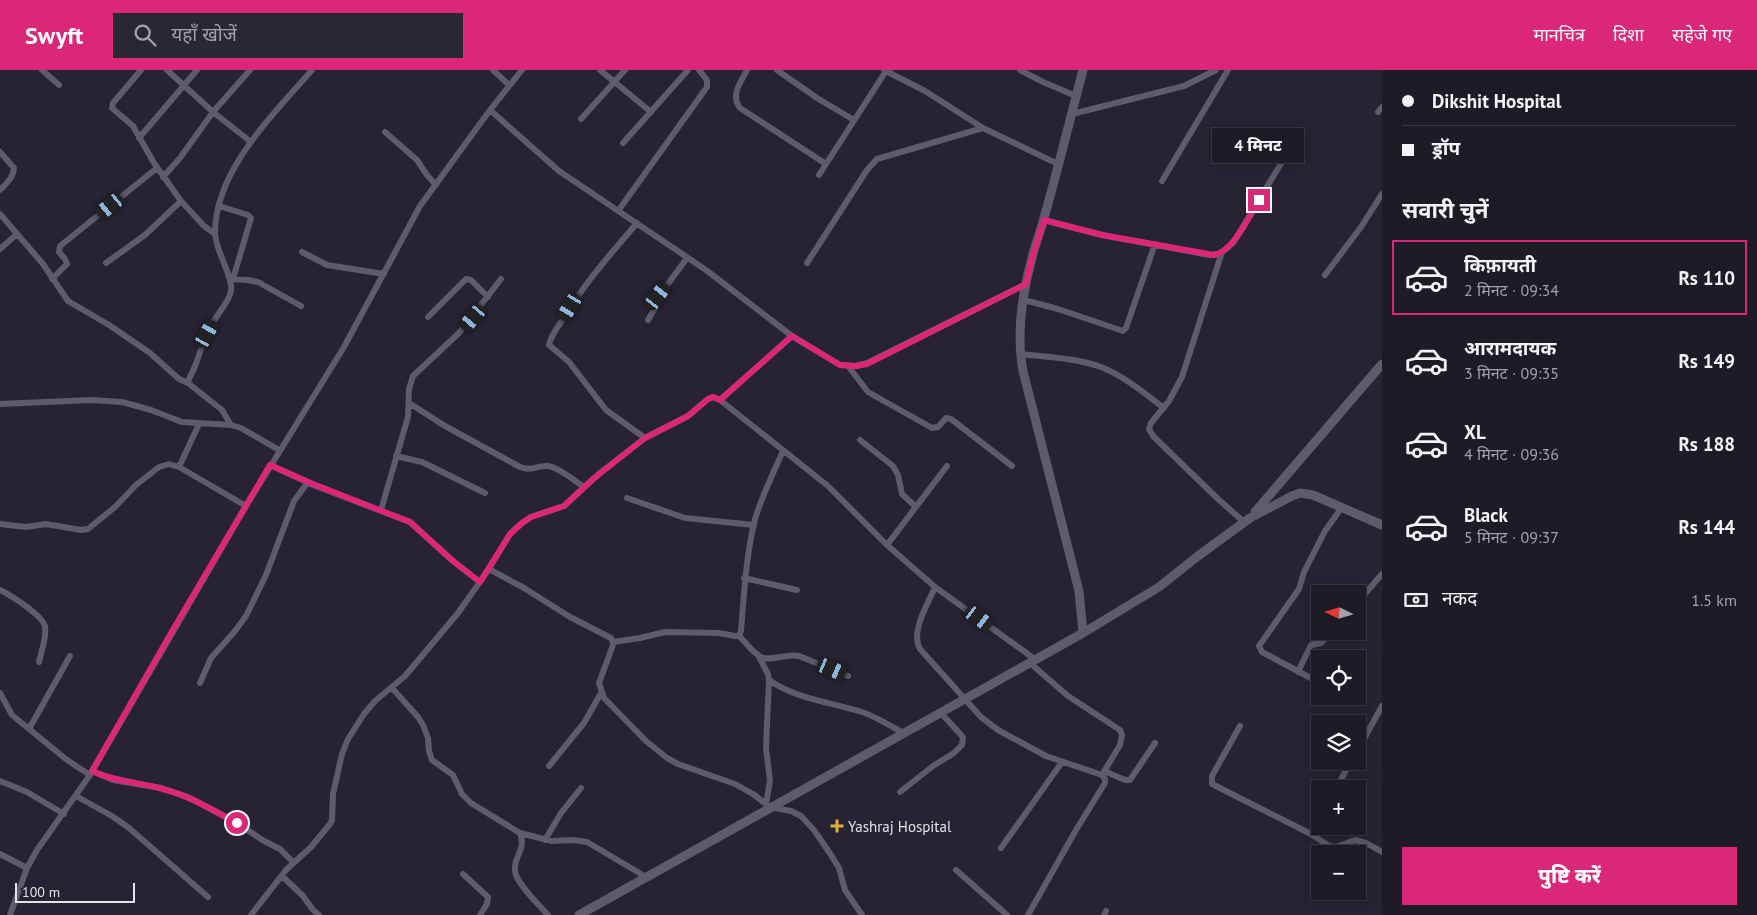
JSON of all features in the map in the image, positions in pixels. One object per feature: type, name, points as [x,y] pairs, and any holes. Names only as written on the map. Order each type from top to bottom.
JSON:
[{"type":"main road","points":[[1083,70],[1044,220],[1032,258],[1020,327],[1020,354],[1079,591],[1083,633]]},
{"type":"main road","points":[[1247,520],[1382,364]]},
{"type":"main road","points":[[579,915],[768,806],[1083,633],[1159,586],[1247,520],[1292,496],[1300,493],[1313,495],[1382,525]]},
{"type":"street","points":[[42,70],[59,85]]},
{"type":"street","points":[[140,70],[112,106],[114,110],[129,121],[157,168],[181,201],[202,224],[215,234]]},
{"type":"street","points":[[167,70],[213,112],[251,142]]},
{"type":"street","points":[[140,138],[196,70]]},
{"type":"street","points":[[164,177],[213,112],[250,70]]},
{"type":"street","points":[[188,383],[207,334],[232,288],[231,279],[218,249],[215,234],[219,206],[228,178],[251,142],[312,70]]},
{"type":"street","points":[[492,70],[509,85]]},
{"type":"street","points":[[10,915],[27,868],[91,773],[270,465],[344,347],[420,206],[490,110],[522,70]]},
{"type":"street","points":[[600,70],[651,112]]},
{"type":"street","points":[[581,119],[625,70]]},
{"type":"street","points":[[623,143],[688,70]]},
{"type":"street","points":[[618,211],[707,86],[707,80],[699,70]]},
{"type":"street","points":[[747,70],[736,94],[736,102],[740,108],[826,164]]},
{"type":"street","points":[[777,70],[817,98],[854,120]]},
{"type":"street","points":[[1020,70],[1076,96]]},
{"type":"street","points":[[1072,114],[1184,86],[1216,70]]},
{"type":"street","points":[[1162,181],[1228,70]]},
{"type":"street","points":[[819,175],[885,71],[925,91],[983,128],[1058,164]]},
{"type":"street","points":[[490,110],[560,171],[687,258],[792,336],[831,360],[848,366],[867,364],[1026,284]]},
{"type":"street","points":[[807,263],[866,170],[877,159],[983,128]]},
{"type":"street","points":[[385,132],[417,160],[436,185]]},
{"type":"street","points":[[0,152],[14,168],[10,180],[0,190]]},
{"type":"street","points":[[1044,220],[1102,235],[1209,255],[1222,252],[1233,243],[1285,157]]},
{"type":"street","points":[[52,279],[67,264],[59,252],[60,246],[157,168]]},
{"type":"street","points":[[1325,275],[1361,227],[1382,194]]},
{"type":"street","points":[[106,263],[145,235],[181,201]]},
{"type":"street","points":[[219,206],[248,215],[251,218],[231,279]]},
{"type":"street","points":[[0,214],[43,264],[68,301],[109,325],[150,353],[179,379],[188,383],[222,410],[231,425]]},
{"type":"street","points":[[637,223],[590,278],[565,315],[549,345],[569,362],[606,410],[645,438]]},
{"type":"street","points":[[0,249],[17,234]]},
{"type":"street","points":[[1024,300],[1058,309],[1123,331],[1126,328],[1155,244]]},
{"type":"street","points":[[302,252],[327,265],[384,274]]},
{"type":"street","points":[[1222,252],[1182,377],[1170,401],[1151,423],[1150,432],[1218,499],[1247,520]]},
{"type":"street","points":[[648,320],[655,308],[658,296],[687,258]]},
{"type":"street","points":[[231,279],[258,282],[300,306]]},
{"type":"street","points":[[428,316],[466,279],[471,280],[488,297]]},
{"type":"street","points":[[381,510],[407,423],[409,389],[414,376],[420,368],[459,333],[502,279]]},
{"type":"street","points":[[720,400],[792,336]]},
{"type":"street","points":[[1020,354],[1068,360],[1101,367],[1131,384],[1164,408]]},
{"type":"street","points":[[848,366],[864,388],[874,396],[932,428],[938,427],[946,418],[951,419],[1012,466]]},
{"type":"street","points":[[251,915],[282,876],[330,824],[332,820],[333,794],[342,754],[348,739],[369,707],[411,669],[458,613],[516,528],[531,517],[564,506],[584,487],[645,438],[688,416],[710,398],[715,398],[828,486],[887,545],[935,587],[1033,662],[1068,696],[1120,730],[1122,735],[1120,745],[1103,773],[1105,784],[1076,830],[1028,915]]},
{"type":"street","points":[[0,404],[91,400],[122,402],[175,420],[199,424],[231,425],[248,431],[279,450]]},
{"type":"street","points":[[409,403],[445,426],[520,466],[530,470],[544,466],[551,467],[584,487]]},
{"type":"street","points":[[179,467],[199,424]]},
{"type":"street","points":[[860,440],[893,466],[898,475],[902,494],[916,507]]},
{"type":"street","points":[[739,636],[741,631],[744,578],[754,525],[762,499],[783,451]]},
{"type":"street","points":[[396,456],[422,462],[485,493]]},
{"type":"street","points":[[0,524],[26,527],[46,524],[81,530],[88,529],[115,508],[136,485],[159,468],[169,464],[179,467],[246,506]]},
{"type":"street","points":[[270,465],[415,525],[453,561],[480,582]]},
{"type":"street","points":[[887,545],[947,466]]},
{"type":"street","points":[[200,684],[211,658],[246,616],[266,575],[294,501],[308,482]]},
{"type":"street","points":[[627,498],[685,518],[754,525]]},
{"type":"street","points":[[1311,678],[1262,652],[1259,646],[1299,589],[1304,572],[1338,505]]},
{"type":"street","points":[[489,569],[570,617],[610,636],[614,642]]},
{"type":"street","points":[[1366,593],[1382,574]]},
{"type":"street","points":[[744,578],[797,590]]},
{"type":"street","points":[[935,587],[917,630],[917,644],[985,721],[1028,748],[1062,762],[1125,780],[1130,780],[1155,743]]},
{"type":"street","points":[[0,590],[19,600],[44,623],[45,632],[39,662]]},
{"type":"street","points":[[614,642],[632,640],[664,632],[719,633],[739,636],[764,658],[790,654],[848,676]]},
{"type":"street","points":[[1298,672],[1311,645],[1321,643],[1324,640]]},
{"type":"street","points":[[614,642],[600,679],[601,693],[646,741],[666,758],[736,784],[768,806],[798,814],[814,830],[837,864],[844,890],[862,915]]},
{"type":"street","points":[[758,654],[769,680],[766,748],[770,781],[768,806]]},
{"type":"street","points":[[30,729],[70,656]]},
{"type":"street","points":[[769,680],[784,690],[826,704],[870,715],[904,733]]},
{"type":"street","points":[[392,688],[423,725],[428,738],[432,760],[453,775],[462,794],[471,803],[520,833],[545,840],[581,840],[587,842],[646,877]]},
{"type":"street","points":[[0,693],[10,712],[67,760],[91,773],[113,780],[161,788],[188,797],[280,849],[294,863]]},
{"type":"street","points":[[549,766],[584,723],[601,693]]},
{"type":"street","points":[[1366,735],[1382,706]]},
{"type":"street","points":[[900,792],[933,766],[954,753],[962,745],[962,736],[941,712]]},
{"type":"street","points":[[1240,726],[1212,776],[1212,784],[1311,834]]},
{"type":"street","points":[[1001,848],[1062,762]]},
{"type":"street","points":[[0,781],[28,792],[64,814]]},
{"type":"street","points":[[545,840],[560,813],[581,788]]},
{"type":"street","points":[[76,796],[129,828],[208,897]]},
{"type":"street","points":[[520,833],[523,844],[515,865],[516,876],[548,915]]},
{"type":"street","points":[[1313,835],[1333,847],[1355,840],[1366,843],[1382,852]]},
{"type":"street","points":[[0,854],[27,868]]},
{"type":"street","points":[[956,870],[1006,915]]},
{"type":"street","points":[[463,874],[488,897],[487,904],[480,915]]},
{"type":"street","points":[[282,876],[319,915]]},
{"type":"place","name":"Yashraj Hospital","points":[[837,826]]},
{"type":"route","points":[[237,823],[188,797],[161,788],[113,780],[92,771],[270,465],[410,522],[453,561],[480,582],[510,534],[522,523],[543,512],[564,506],[601,472],[645,438],[679,422],[708,399],[713,397],[720,400],[792,336],[840,365],[856,366],[867,364],[1026,284],[1044,220],[1102,235],[1214,255],[1220,254],[1233,243],[1259,200]]}]
